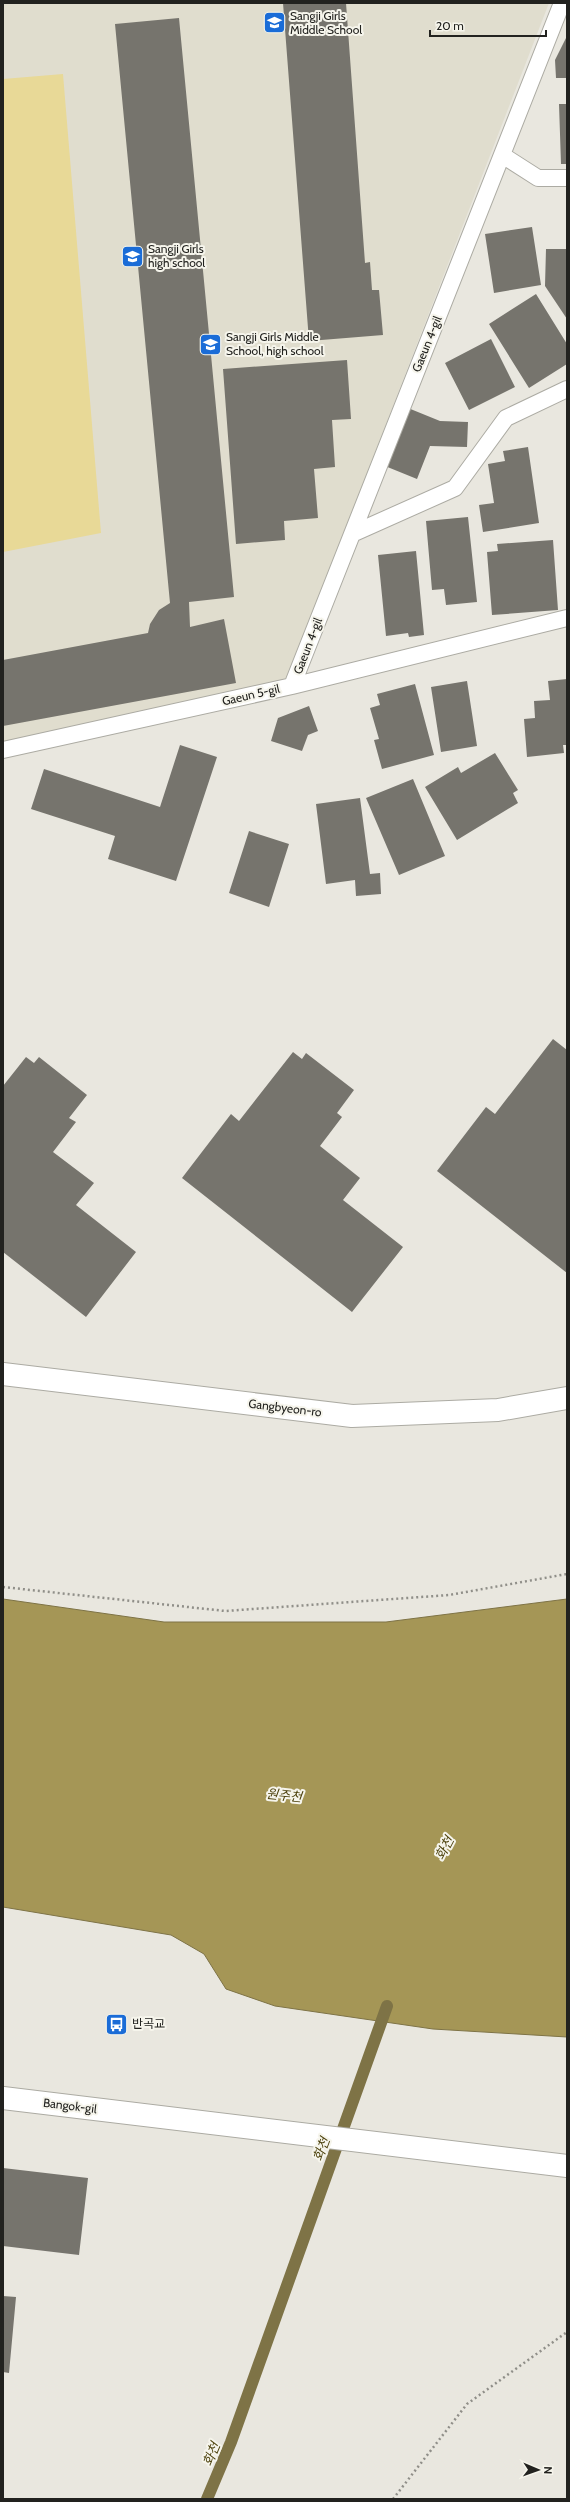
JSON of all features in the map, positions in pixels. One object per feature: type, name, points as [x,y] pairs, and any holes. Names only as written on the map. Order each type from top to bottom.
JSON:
[{"type":"street","name":"Gangbyeon-ro","points":[[3,1374],[352,1416],[498,1410],[567,1398]]},
{"type":"street","name":"Bangok-gil","points":[[3,2098],[567,2166]]},
{"type":"lane","name":"Gaeun 4-gil","points":[[292,686],[562,3]]},
{"type":"lane","points":[[502,154],[538,178],[567,178]]},
{"type":"lane","points":[[352,534],[455,488],[506,418],[567,389]]},
{"type":"lane","name":"Gaeun 5-gil","points":[[3,750],[292,686],[567,618]]},
{"type":"path","points":[[3,1587],[225,1611],[449,1595],[567,1574]]},
{"type":"path","points":[[393,2499],[467,2404],[567,2332]]},
{"type":"shaded area","name":"Sangji Girls Middle School, high school","points":[[3,3],[549,3],[285,685],[3,744]]},
{"type":"shaded area","points":[[63,74],[101,533],[3,552],[3,79]]},
{"type":"water","name":"원주천","points":[[3,1599],[164,1622],[386,1622],[567,1599],[567,2037],[433,2029],[275,2006],[226,1989],[204,1954],[171,1935],[3,1907]]},
{"type":"building","points":[[283,3],[346,3],[365,263],[370,262],[372,290],[379,290],[383,335],[309,341]]},
{"type":"building","points":[[179,18],[234,597],[189,602],[190,627],[224,619],[236,683],[3,726],[3,660],[148,633],[150,624],[159,610],[170,603],[115,24]]},
{"type":"building","points":[[567,36],[567,78],[556,78],[555,60]]},
{"type":"building","points":[[559,104],[567,104],[567,164],[561,164]]},
{"type":"building","points":[[532,227],[541,285],[494,293],[485,234]]},
{"type":"building","points":[[546,249],[567,249],[567,319],[545,286]]},
{"type":"building","points":[[536,294],[567,344],[567,364],[529,388],[489,324]]},
{"type":"building","points":[[491,339],[515,387],[469,410],[445,363]]},
{"type":"building","points":[[347,360],[351,419],[332,420],[335,467],[314,469],[318,518],[284,521],[285,540],[236,544],[223,369]]},
{"type":"building","points":[[408,408],[440,421],[468,422],[467,447],[430,446],[417,479],[385,466]]},
{"type":"building","points":[[528,447],[539,523],[483,532],[479,505],[494,503],[488,464],[505,461],[503,451]]},
{"type":"building","points":[[468,517],[477,602],[446,605],[444,589],[432,590],[426,521]]},
{"type":"building","points":[[553,540],[558,610],[492,615],[487,552],[498,551],[497,544]]},
{"type":"building","points":[[416,551],[424,635],[409,637],[408,633],[386,636],[378,555]]},
{"type":"building","points":[[567,679],[567,745],[563,745],[564,753],[527,757],[524,719],[535,718],[534,701],[550,700],[548,681]]},
{"type":"building","points":[[467,681],[477,746],[441,752],[431,687]]},
{"type":"building","points":[[415,684],[434,755],[382,769],[374,740],[379,739],[370,708],[380,705],[377,694]]},
{"type":"building","points":[[309,706],[318,731],[308,735],[302,751],[271,741],[278,718]]},
{"type":"building","points":[[180,745],[217,757],[176,881],[108,859],[115,836],[31,809],[44,769],[160,807]]},
{"type":"building","points":[[495,753],[518,790],[513,793],[518,803],[457,840],[425,787],[458,767],[461,773]]},
{"type":"building","points":[[413,779],[445,856],[399,875],[366,798]]},
{"type":"building","points":[[360,798],[370,874],[380,873],[381,894],[356,896],[355,880],[326,884],[316,804]]},
{"type":"building","points":[[249,831],[289,844],[269,907],[229,893]]},
{"type":"building","points":[[553,1039],[567,1050],[567,1273],[437,1171],[486,1107],[495,1114]]},
{"type":"building","points":[[293,1052],[302,1059],[306,1053],[354,1090],[337,1113],[342,1117],[320,1146],[360,1178],[343,1200],[403,1247],[352,1312],[182,1178],[231,1114],[239,1121]]},
{"type":"building","points":[[26,1057],[34,1063],[39,1057],[87,1095],[69,1118],[76,1122],[53,1152],[94,1183],[76,1205],[136,1252],[86,1317],[3,1252],[3,1086]]},
{"type":"building","points":[[3,2168],[88,2178],[79,2255],[3,2246]]},
{"type":"building","points":[[3,2296],[16,2297],[9,2373],[3,2372]]},
{"type":"waterway","name":"화천","points":[[207,2499],[231,2442],[387,2006]]},
{"type":"place","name":"Sangji Girls Middle School","points":[[274,23]]},
{"type":"place","name":"Sangji Girls high school","points":[[133,256]]},
{"type":"place","name":"Sangji Girls Middle School, high school","points":[[210,344]]},
{"type":"place","name":"반곡교","points":[[117,2024]]}]
